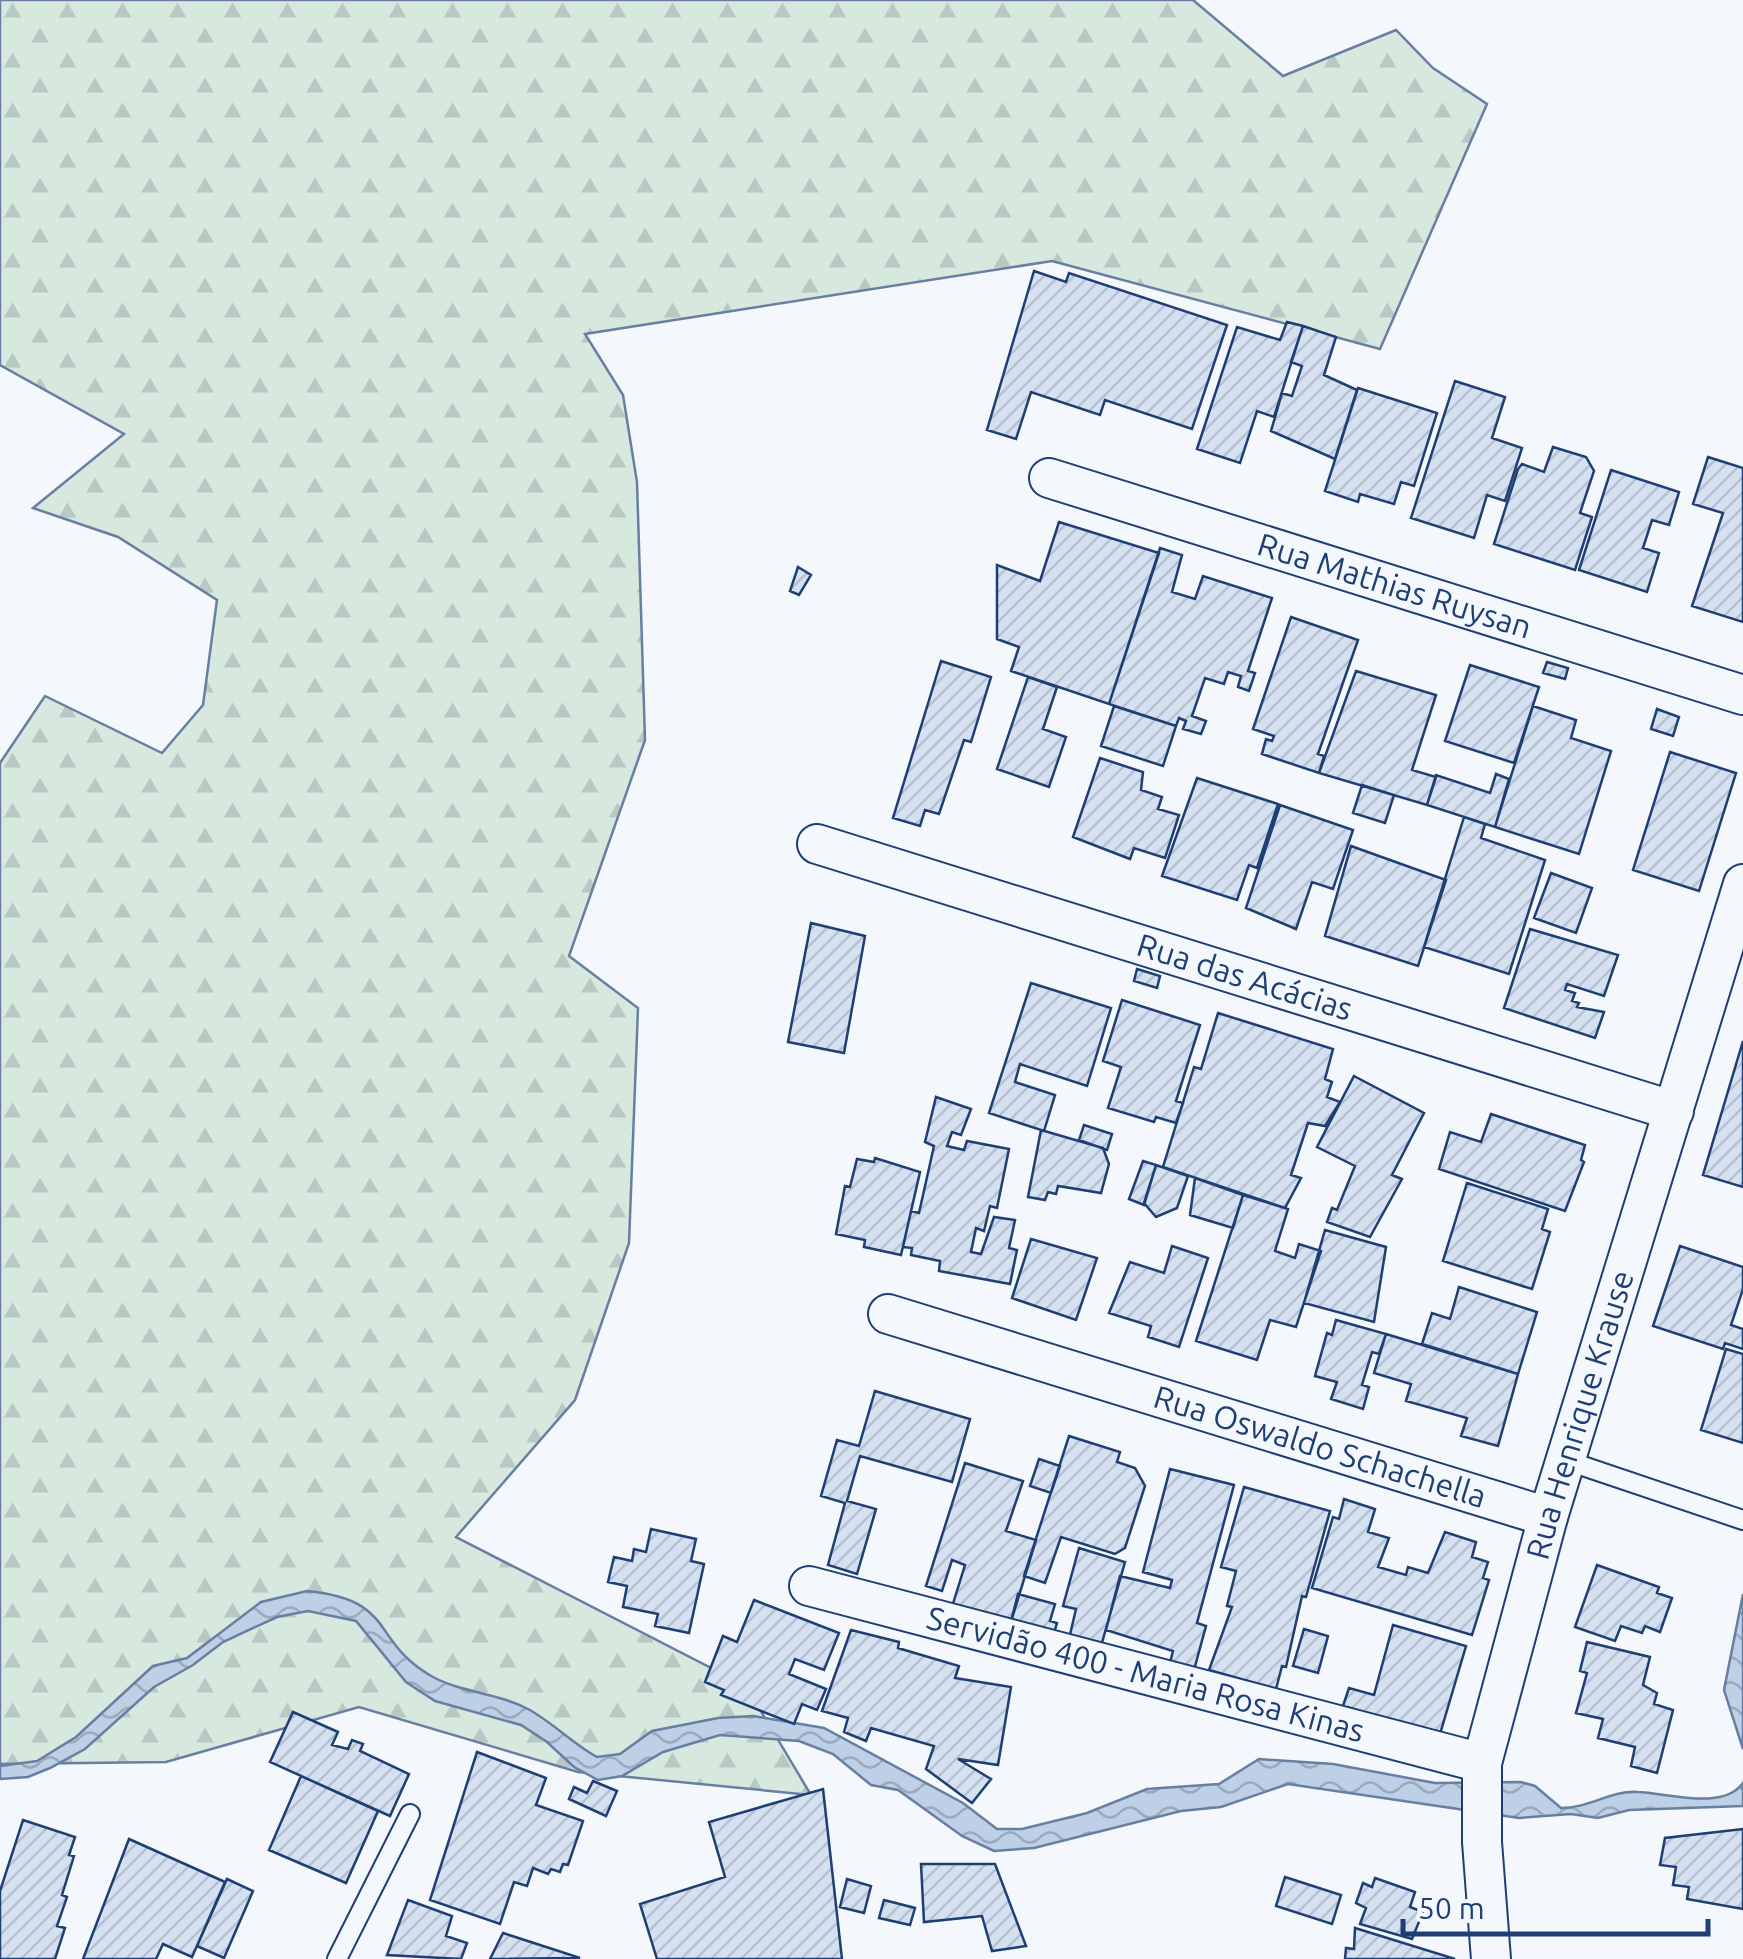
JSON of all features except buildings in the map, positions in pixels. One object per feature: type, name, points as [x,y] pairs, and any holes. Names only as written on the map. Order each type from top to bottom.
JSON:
[{"type":"street","name":"Rua Mathias Ruysan","points":[[1049,478],[1743,695]]},
{"type":"street","name":"Rua das Acácias","points":[[818,844],[1674,1111]]},
{"type":"street","name":"Rua Henrique Krause","points":[[1491,1959],[1482,1842],[1482,1763],[1548,1517],[1743,884]]},
{"type":"street","name":"Rua Oswaldo Schachella","points":[[888,1314],[1548,1517]]},
{"type":"street","name":"Servidão 400 - Maria Rosa Kinas","points":[[810,1586],[1482,1763]]},
{"type":"lane","points":[[1566,1460],[1740,1519]]},
{"type":"lane","points":[[337,1959],[410,1814]]},
{"type":"green space","points":[[0,0],[1193,0],[1283,76],[1396,30],[1433,68],[1487,104],[1380,349],[1052,261],[585,334],[623,395],[637,482],[645,740],[569,956],[638,1008],[629,1243],[575,1400],[456,1537],[746,1686],[811,1795],[578,1772],[359,1707],[166,1762],[0,1764],[0,763],[45,696],[162,753],[203,705],[217,600],[118,537],[33,508],[124,434],[0,365]]},
{"type":"water","points":[[307,1591],[356,1603],[370,1613],[399,1650],[433,1677],[528,1709],[597,1757],[620,1754],[652,1731],[718,1718],[753,1716],[824,1728],[963,1803],[997,1829],[1022,1829],[1087,1813],[1147,1789],[1219,1784],[1259,1759],[1333,1764],[1435,1783],[1521,1782],[1535,1786],[1561,1808],[1628,1792],[1709,1798],[1734,1791],[1743,1783],[1743,1806],[1629,1810],[1598,1818],[1571,1814],[1519,1818],[1288,1784],[1221,1807],[1181,1811],[1034,1848],[994,1851],[962,1836],[898,1790],[871,1785],[833,1754],[799,1741],[720,1735],[663,1752],[622,1776],[598,1780],[574,1767],[521,1725],[435,1701],[406,1682],[356,1621],[308,1611],[277,1617],[223,1642],[154,1687],[85,1749],[28,1777],[0,1779],[0,1766],[37,1761],[76,1737],[153,1666],[187,1658],[261,1602]]},
{"type":"water","points":[[1743,1594],[1743,1749],[1724,1690]]}]
